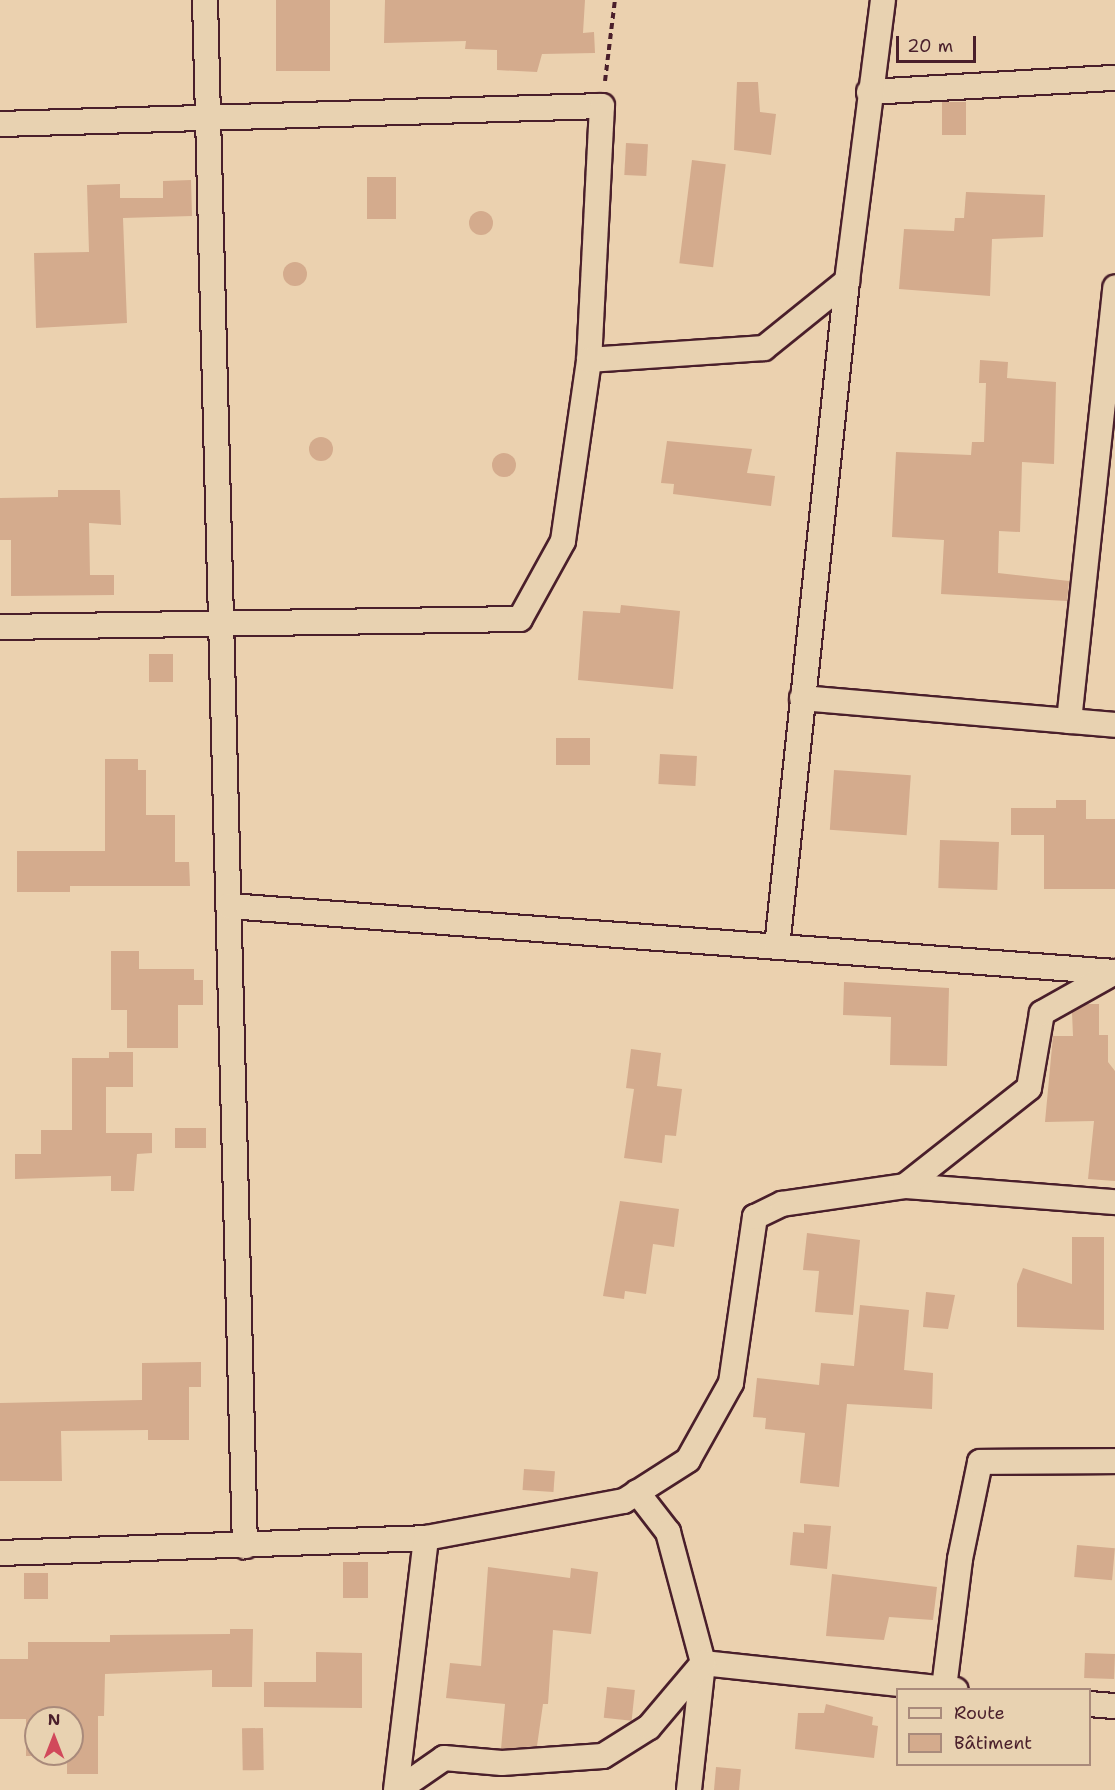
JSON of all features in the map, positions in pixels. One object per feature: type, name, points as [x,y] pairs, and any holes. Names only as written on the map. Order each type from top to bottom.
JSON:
[{"type":"street","points":[[205,0],[245,1546]]},
{"type":"street","points":[[777,947],[846,281],[869,92],[883,0]]},
{"type":"street","points":[[869,92],[1115,78]]},
{"type":"street","points":[[0,124],[207,120],[602,106],[589,360],[563,541],[520,619],[0,627]]},
{"type":"street","points":[[589,360],[764,348],[846,281]]},
{"type":"street","points":[[1069,721],[1115,287]]},
{"type":"street","points":[[802,698],[1115,725]]},
{"type":"street","points":[[229,906],[1115,972]]},
{"type":"street","points":[[905,1186],[1029,1088],[1042,1013],[1115,972]]},
{"type":"street","points":[[0,1553],[426,1538],[624,1501],[688,1460],[730,1383],[755,1217],[782,1204],[905,1186],[1115,1202]]},
{"type":"street","points":[[950,1688],[960,1559],[980,1462],[1115,1461]]},
{"type":"street","points":[[637,1492],[668,1532],[703,1663],[689,1790]]},
{"type":"street","points":[[397,1790],[426,1538]]},
{"type":"street","points":[[703,1663],[940,1688]]},
{"type":"street","points":[[397,1790],[444,1758],[502,1763],[603,1756],[649,1726],[703,1663]]},
{"type":"street","points":[[1091,1704],[1115,1706]]},
{"type":"path","points":[[602,106],[615,0]]},
{"type":"building","points":[[276,0],[330,0],[330,71],[276,71]]},
{"type":"building","points":[[385,0],[585,0],[583,33],[594,32],[595,53],[542,54],[537,72],[497,70],[497,50],[465,49],[466,41],[384,43]]},
{"type":"building","points":[[737,82],[758,82],[760,112],[776,114],[771,155],[734,150]]},
{"type":"building","points":[[942,102],[966,102],[966,135],[942,135]]},
{"type":"building","points":[[626,143],[648,144],[646,176],[624,175]]},
{"type":"building","points":[[692,160],[726,164],[713,267],[679,263]]},
{"type":"building","points":[[367,177],[396,177],[396,219],[367,219]]},
{"type":"building","points":[[191,180],[192,216],[123,218],[127,323],[36,328],[34,253],[89,252],[87,185],[120,184],[120,198],[163,198],[163,181]]},
{"type":"building","points":[[966,192],[1045,195],[1043,237],[992,239],[990,296],[899,289],[904,229],[954,231],[955,218],[964,218]]},
{"type":"building","points":[[481,211],[490,214],[493,223],[490,232],[481,235],[472,232],[469,223],[472,214]]},
{"type":"building","points":[[295,262],[304,265],[307,274],[304,283],[295,286],[286,283],[283,274],[286,265]]},
{"type":"building","points":[[980,360],[1008,362],[1007,378],[1056,382],[1054,464],[1022,462],[1020,532],[999,531],[998,573],[1069,581],[1067,601],[941,594],[944,540],[892,537],[896,452],[971,455],[972,442],[984,442],[986,383],[979,383]]},
{"type":"building","points":[[321,437],[330,440],[333,449],[330,458],[321,461],[312,458],[309,449],[312,440]]},
{"type":"building","points":[[667,441],[752,449],[747,473],[775,476],[771,506],[673,494],[674,484],[661,483]]},
{"type":"building","points":[[504,453],[513,456],[516,465],[513,474],[504,477],[495,474],[492,465],[495,456]]},
{"type":"building","points":[[58,490],[120,490],[121,525],[89,523],[90,575],[114,575],[114,595],[11,596],[11,540],[0,540],[0,498],[58,497]]},
{"type":"building","points":[[621,605],[680,611],[673,689],[578,680],[583,611],[620,613]]},
{"type":"building","points":[[149,654],[173,654],[173,682],[149,682]]},
{"type":"building","points":[[556,738],[590,738],[590,765],[556,765]]},
{"type":"building","points":[[660,754],[697,756],[695,786],[658,784]]},
{"type":"building","points":[[105,759],[138,759],[138,770],[146,770],[146,815],[175,815],[175,862],[189,862],[190,886],[70,886],[70,892],[17,892],[17,851],[105,851]]},
{"type":"building","points":[[834,770],[911,775],[907,835],[830,830]]},
{"type":"building","points":[[1056,800],[1086,800],[1086,819],[1115,819],[1115,889],[1044,889],[1044,835],[1011,835],[1011,808],[1056,808]]},
{"type":"building","points":[[940,840],[999,842],[997,890],[938,888]]},
{"type":"building","points":[[111,951],[139,951],[139,969],[194,969],[194,980],[203,980],[203,1005],[178,1005],[178,1048],[127,1048],[127,1010],[111,1010]]},
{"type":"building","points":[[844,982],[949,988],[947,1066],[890,1065],[891,1017],[843,1015]]},
{"type":"building","points":[[1086,1004],[1099,1004],[1099,1035],[1108,1035],[1108,1062],[1115,1071],[1115,1181],[1088,1179],[1094,1121],[1045,1122],[1053,1036],[1073,1036],[1072,1012]]},
{"type":"building","points":[[631,1049],[661,1053],[657,1086],[682,1089],[676,1136],[665,1135],[662,1163],[624,1158],[634,1089],[626,1088]]},
{"type":"building","points":[[109,1052],[133,1052],[133,1087],[106,1087],[106,1133],[152,1133],[152,1153],[137,1154],[134,1191],[111,1191],[111,1176],[15,1179],[15,1154],[41,1154],[41,1130],[72,1130],[72,1058],[109,1058]]},
{"type":"building","points":[[175,1128],[206,1128],[206,1148],[175,1148]]},
{"type":"building","points":[[620,1201],[679,1209],[674,1247],[653,1244],[646,1294],[625,1291],[624,1299],[603,1296]]},
{"type":"building","points":[[807,1233],[860,1240],[853,1315],[815,1312],[819,1271],[803,1270]]},
{"type":"building","points":[[1072,1237],[1104,1237],[1104,1330],[1017,1327],[1017,1284],[1023,1268],[1072,1284]]},
{"type":"building","points":[[926,1292],[955,1295],[948,1329],[923,1327]]},
{"type":"building","points":[[860,1305],[909,1310],[904,1370],[933,1373],[932,1409],[847,1404],[839,1487],[800,1483],[805,1433],[765,1429],[766,1418],[753,1417],[757,1378],[819,1385],[821,1363],[854,1366]]},
{"type":"building","points":[[201,1362],[201,1387],[189,1387],[189,1440],[148,1440],[148,1430],[61,1431],[62,1481],[0,1481],[0,1403],[142,1400],[142,1363]]},
{"type":"building","points":[[524,1469],[555,1471],[553,1492],[523,1490]]},
{"type":"building","points":[[804,1524],[831,1526],[827,1569],[790,1565],[793,1532],[804,1533]]},
{"type":"building","points":[[1077,1545],[1115,1548],[1112,1580],[1074,1577]]},
{"type":"building","points":[[343,1562],[368,1562],[368,1598],[343,1598]]},
{"type":"building","points":[[488,1567],[570,1578],[571,1568],[598,1572],[591,1634],[553,1630],[548,1704],[543,1704],[537,1746],[501,1749],[505,1704],[446,1698],[450,1663],[481,1666]]},
{"type":"building","points":[[24,1573],[48,1573],[48,1599],[24,1599]]},
{"type":"building","points":[[832,1574],[937,1587],[933,1620],[889,1617],[884,1640],[826,1636]]},
{"type":"building","points":[[230,1629],[253,1629],[252,1687],[212,1687],[212,1670],[105,1674],[104,1716],[98,1716],[98,1774],[67,1774],[67,1766],[84,1766],[84,1706],[24,1706],[24,1719],[0,1719],[0,1659],[28,1659],[28,1642],[110,1642],[110,1635],[230,1634]]},
{"type":"building","points":[[316,1652],[362,1653],[362,1708],[264,1707],[264,1682],[316,1682]]},
{"type":"building","points":[[1085,1653],[1115,1654],[1114,1679],[1084,1678]]},
{"type":"building","points":[[607,1687],[635,1690],[632,1721],[604,1718]]},
{"type":"building","points":[[826,1704],[873,1717],[872,1725],[878,1726],[874,1758],[795,1749],[798,1713],[824,1713]]},
{"type":"building","points":[[242,1728],[263,1728],[264,1770],[243,1770]]},
{"type":"building","points":[[716,1767],[741,1769],[739,1790],[714,1790]]}]
